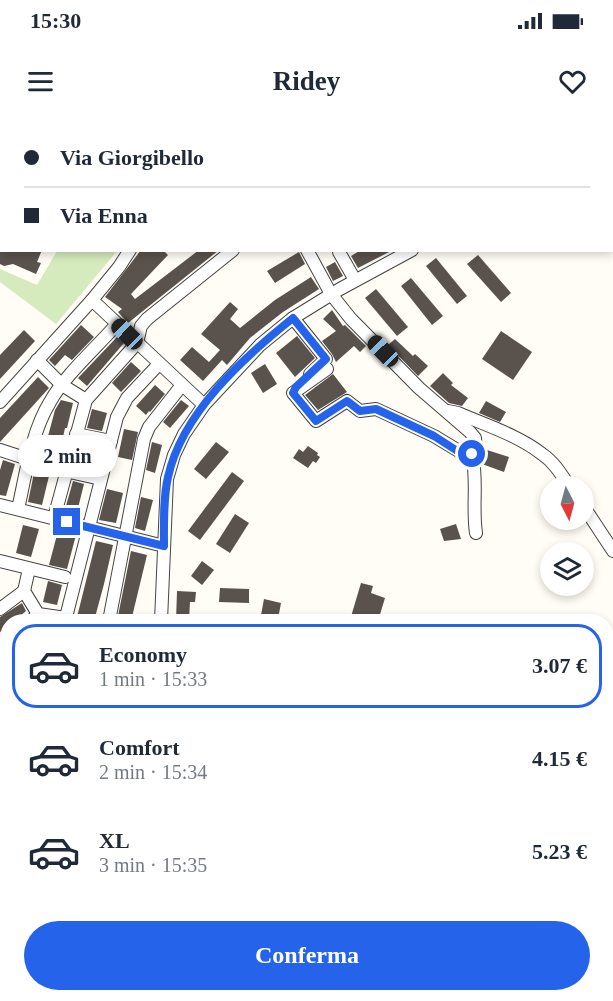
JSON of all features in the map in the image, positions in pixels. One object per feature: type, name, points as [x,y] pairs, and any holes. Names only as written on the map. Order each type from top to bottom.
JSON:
[{"type":"street","points":[[0,402],[92,300],[129,252]]},
{"type":"street","points":[[54,518],[86,400],[137,343],[141,326],[147,319],[231,252]]},
{"type":"street","points":[[293,393],[316,421],[347,401],[360,411],[376,409],[434,436],[467,456],[476,449],[475,438],[400,369],[331,294],[308,252]]},
{"type":"street","points":[[341,252],[355,280]]},
{"type":"street","points":[[161,614],[166,488],[174,455],[184,434],[204,405],[260,345],[293,318],[355,280],[408,252]]},
{"type":"street","points":[[92,300],[204,405]]},
{"type":"street","points":[[293,318],[326,359],[296,387],[293,393]]},
{"type":"street","points":[[18,509],[39,424],[50,401],[117,324]]},
{"type":"street","points":[[37,360],[62,385],[86,400]]},
{"type":"street","points":[[67,614],[121,407],[159,364]]},
{"type":"street","points":[[293,393],[327,369]]},
{"type":"street","points":[[110,614],[144,439],[149,427],[182,385]]},
{"type":"street","points":[[446,411],[458,413],[529,445],[543,454],[562,476]]},
{"type":"street","points":[[76,434],[111,441]]},
{"type":"street","points":[[0,450],[65,471],[102,479]]},
{"type":"street","points":[[472,454],[475,468],[473,517],[476,533]]},
{"type":"street","points":[[0,505],[164,546]]},
{"type":"street","points":[[594,522],[613,551]]},
{"type":"street","points":[[0,561],[65,577]]},
{"type":"street","points":[[29,569],[24,591],[33,614]]},
{"type":"street","points":[[0,609],[24,591]]},
{"type":"green space","points":[[56,252],[116,252],[56,324],[0,282],[0,269],[37,285]]},
{"type":"building","points":[[0,252],[41,252],[37,262],[41,263],[36,274],[13,264],[4,266],[0,264]]},
{"type":"building","points":[[139,252],[165,252],[168,255],[131,294],[135,299],[196,252],[217,252],[128,323],[118,312],[122,309],[105,297]]},
{"type":"building","points":[[299,252],[305,264],[275,283],[267,271]]},
{"type":"building","points":[[358,252],[389,252],[358,268],[351,256]]},
{"type":"building","points":[[478,255],[511,293],[501,302],[467,264]]},
{"type":"building","points":[[436,258],[467,296],[457,304],[426,266]]},
{"type":"building","points":[[335,262],[343,276],[333,281],[326,267]]},
{"type":"building","points":[[311,277],[319,289],[283,312],[250,338],[227,365],[222,360],[203,381],[180,360],[192,347],[209,362],[220,350],[201,334],[230,302],[238,309],[230,319],[240,328],[275,300]]},
{"type":"building","points":[[411,278],[443,316],[432,325],[401,286]]},
{"type":"building","points":[[376,289],[408,327],[397,336],[365,298]]},
{"type":"building","points":[[332,310],[343,326],[345,325],[366,346],[360,352],[354,346],[336,362],[322,341],[336,331],[323,319]]},
{"type":"building","points":[[81,325],[94,337],[72,360],[65,355],[55,366],[49,360]]},
{"type":"building","points":[[24,330],[35,341],[0,379],[0,355]]},
{"type":"building","points":[[501,331],[532,352],[513,380],[482,359]]},
{"type":"building","points":[[297,336],[315,358],[295,377],[276,353]]},
{"type":"building","points":[[117,337],[124,343],[87,386],[78,378]]},
{"type":"building","points":[[395,339],[428,366],[418,376],[388,345]]},
{"type":"building","points":[[131,362],[141,371],[121,392],[112,383]]},
{"type":"building","points":[[265,364],[277,384],[263,393],[251,373]]},
{"type":"building","points":[[443,373],[453,383],[451,385],[468,398],[462,406],[449,403],[430,386]]},
{"type":"building","points":[[333,374],[347,392],[318,410],[305,395]]},
{"type":"building","points":[[38,377],[49,388],[0,442],[0,418]]},
{"type":"building","points":[[155,385],[165,394],[146,415],[136,406]]},
{"type":"building","points":[[61,400],[73,403],[58,460],[43,455],[55,410]]},
{"type":"building","points":[[181,400],[189,406],[170,428],[163,422]]},
{"type":"building","points":[[486,401],[506,412],[500,422],[479,413]]},
{"type":"building","points":[[92,409],[107,413],[102,431],[87,428]]},
{"type":"building","points":[[124,429],[138,432],[132,460],[118,457]]},
{"type":"building","points":[[152,442],[162,445],[155,473],[146,470]]},
{"type":"building","points":[[216,442],[229,452],[206,479],[194,469]]},
{"type":"building","points":[[83,444],[97,447],[92,469],[78,465]]},
{"type":"building","points":[[308,446],[320,457],[308,468],[293,458],[299,449],[303,452]]},
{"type":"building","points":[[487,450],[509,457],[504,472],[482,464]]},
{"type":"building","points":[[3,460],[15,464],[6,496],[0,495],[0,470]]},
{"type":"building","points":[[232,472],[244,481],[200,540],[188,531]]},
{"type":"building","points":[[34,473],[49,476],[42,505],[28,502]]},
{"type":"building","points":[[73,481],[84,484],[76,516],[64,513]]},
{"type":"building","points":[[107,489],[123,493],[116,523],[99,520]]},
{"type":"building","points":[[141,497],[153,500],[145,531],[135,528]]},
{"type":"building","points":[[235,514],[249,523],[230,553],[216,544]]},
{"type":"building","points":[[456,524],[461,539],[444,541],[440,529]]},
{"type":"building","points":[[23,525],[39,529],[31,557],[16,553]]},
{"type":"building","points":[[58,531],[76,535],[67,569],[49,565]]},
{"type":"building","points":[[96,541],[113,545],[96,614],[78,614]]},
{"type":"building","points":[[131,551],[147,555],[133,614],[118,614]]},
{"type":"building","points":[[202,561],[214,570],[202,585],[191,576]]},
{"type":"building","points":[[48,581],[62,585],[57,605],[43,602]]},
{"type":"building","points":[[361,583],[373,586],[371,593],[385,598],[380,614],[352,614]]},
{"type":"building","points":[[220,588],[249,589],[249,603],[219,602]]},
{"type":"building","points":[[177,591],[196,592],[195,602],[190,602],[189,614],[176,614]]},
{"type":"building","points":[[264,599],[281,603],[279,614],[261,614]]},
{"type":"building","points":[[22,603],[26,611],[22,614],[5,614]]},
{"type":"route","points":[[67,522],[164,546],[167,479],[174,455],[184,434],[204,405],[260,345],[293,318],[326,359],[296,387],[293,393],[316,421],[347,401],[360,411],[376,409],[434,436],[462,454],[467,456],[472,454]]}]
